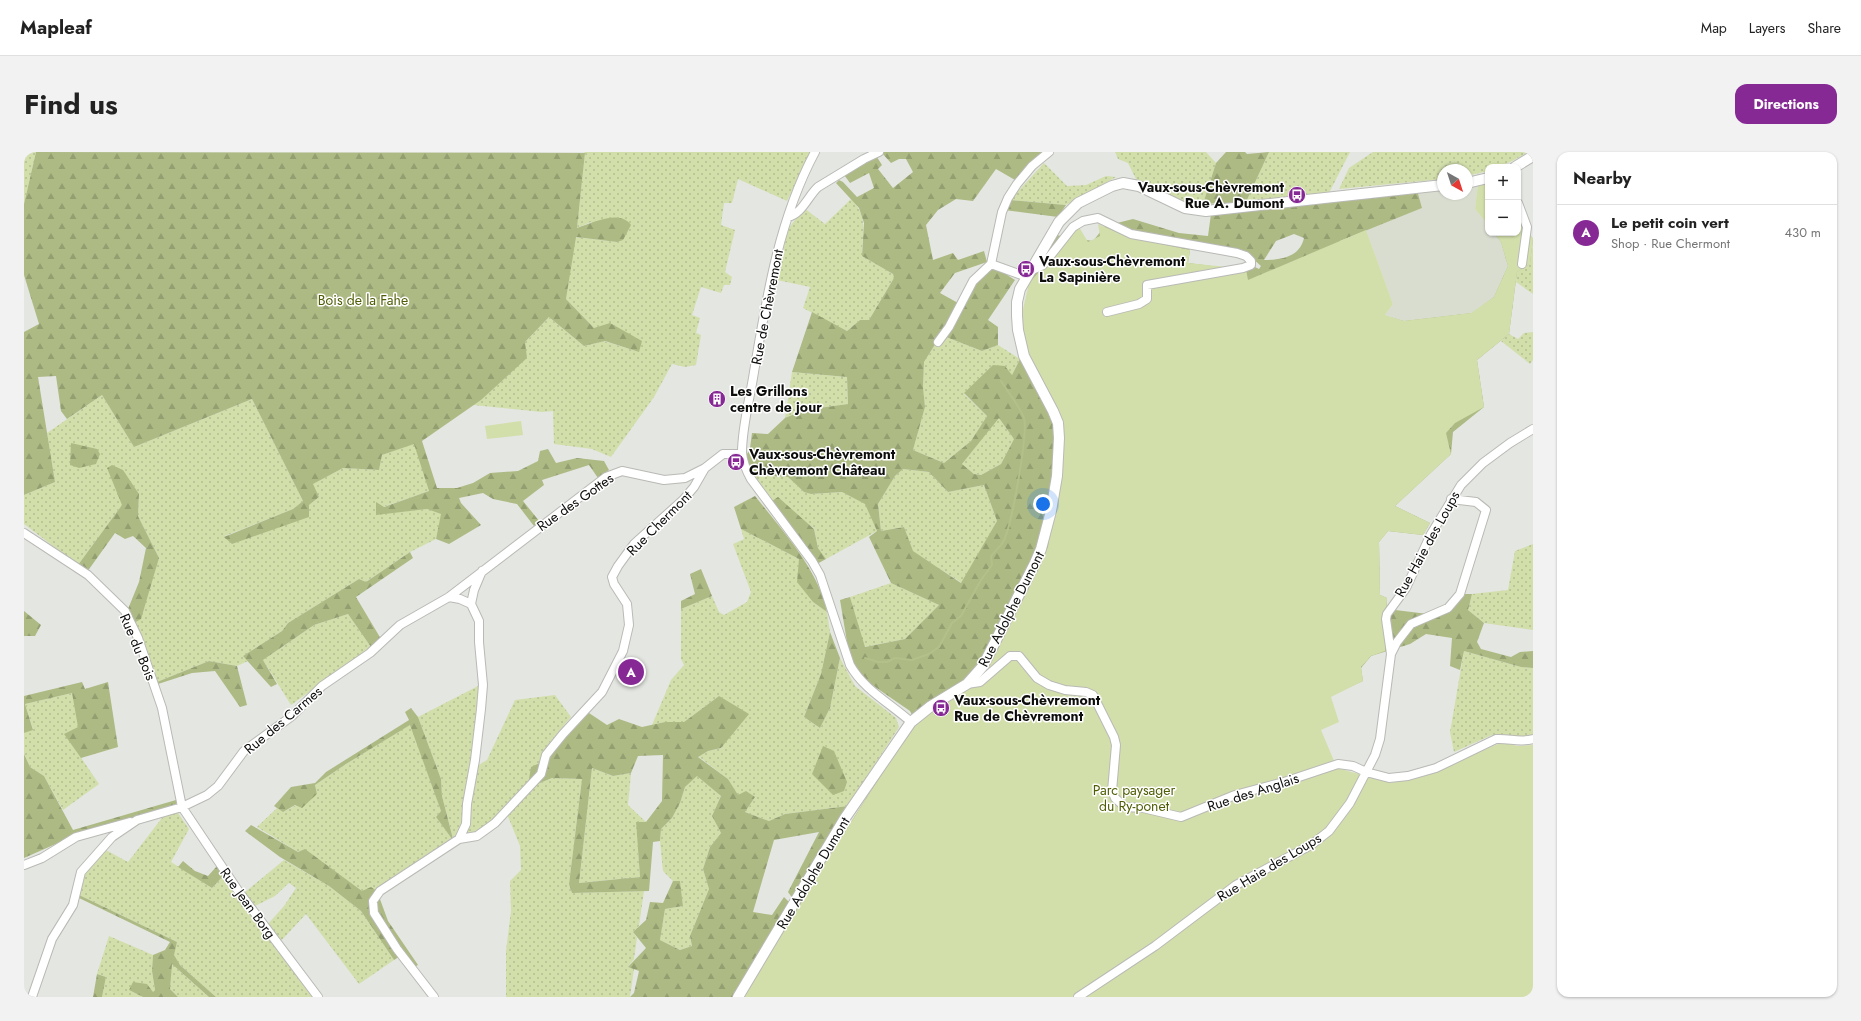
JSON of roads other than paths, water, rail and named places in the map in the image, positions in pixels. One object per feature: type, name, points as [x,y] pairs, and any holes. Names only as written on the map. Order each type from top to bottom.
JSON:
[{"type":"main road","points":[[1520,164],[1533,156]]},
{"type":"main road","points":[[1473,181],[1485,179]]},
{"type":"main road","name":"Rue Adolphe Dumont","points":[[738,997],[845,818],[911,722],[931,706],[967,684],[978,673],[989,657],[1035,564],[1047,529],[1057,476],[1060,438],[1058,423],[1024,356],[1018,330],[1017,302],[1020,289],[1059,222],[1078,203],[1112,186],[1123,183],[1139,186],[1185,208],[1206,211],[1437,186]]},
{"type":"street","name":"Rue de Chèvremont","points":[[814,152],[793,200],[778,248],[762,325],[744,431],[742,454],[745,468],[751,479],[820,575],[850,665],[856,677],[911,722]]},
{"type":"street","points":[[788,217],[797,213],[818,187],[864,159],[879,152]]},
{"type":"street","points":[[938,342],[949,327],[973,281],[991,264],[1002,212],[1008,198],[1032,166],[1049,152]]},
{"type":"street","points":[[1521,210],[1528,227],[1522,264]]},
{"type":"street","name":"Rue Adolphe Dumont","points":[[1030,273],[1043,265],[1073,226],[1083,221],[1098,218],[1130,234],[1237,253],[1246,256],[1251,261],[1251,265],[1243,268],[1147,285],[1147,299],[1139,304],[1107,312]]},
{"type":"street","points":[[991,264],[1030,273]]},
{"type":"street","name":"Rue Haie des Loups","points":[[1078,997],[1154,946],[1236,885],[1312,846],[1329,831],[1350,803],[1375,755],[1380,739],[1390,654],[1386,614],[1406,588],[1431,534],[1451,499],[1468,475],[1510,443],[1532,434]]},
{"type":"street","name":"Rue des Gottes","points":[[370,653],[400,625],[449,598],[483,570],[606,477],[622,471],[664,480],[685,478],[705,468],[723,454],[742,454]]},
{"type":"street","name":"Rue Chermont","points":[[459,839],[477,836],[495,823],[541,774],[546,755],[563,734],[602,692],[623,651],[629,625],[627,604],[614,584],[612,577],[634,544],[683,500],[694,487],[705,468]]},
{"type":"street","points":[[1390,654],[1411,624],[1448,608],[1460,594],[1486,510],[1476,502],[1451,499]]},
{"type":"street","name":"Rue du Bois","points":[[24,533],[88,576],[125,611],[138,638],[162,708],[182,807]]},
{"type":"street","name":"Rue des Gottes","points":[[471,604],[474,590],[483,570]]},
{"type":"street","points":[[434,997],[397,949],[374,913],[373,901],[380,891],[459,839],[466,824],[467,804],[475,760],[483,685],[479,642],[480,621],[471,604],[460,599],[449,598]]},
{"type":"street","name":"Rue des Carmes","points":[[24,866],[42,858],[76,837],[182,807],[207,795],[218,786],[244,751],[292,716],[322,686],[370,653]]},
{"type":"street","name":"Rue des Anglais","points":[[967,684],[980,682],[1010,656],[1015,654],[1037,678],[1049,685],[1065,690],[1086,692],[1093,696],[1114,737],[1116,745],[1112,791],[1115,798],[1126,807],[1143,808],[1181,817],[1235,795],[1284,782],[1338,764],[1353,766],[1366,772]]},
{"type":"street","points":[[1366,772],[1389,778],[1408,776],[1436,768],[1496,739],[1504,738],[1515,741],[1533,739]]},
{"type":"street","name":"Rue Jean Borg","points":[[182,807],[239,892],[318,997]]},
{"type":"street","points":[[32,997],[52,939],[73,905],[81,872],[112,837],[137,820]]},
{"type":"waterway","points":[[865,658],[878,662],[887,662],[895,658],[912,660],[929,654],[939,647],[952,623],[961,616],[981,580],[992,565],[991,556],[1003,542],[1011,518],[1024,442],[1025,427],[1023,414],[1001,381]]},
{"type":"place","name":"Vaux-sous-Chèvremont Rue A. Dumont","points":[[1297,195]]},
{"type":"place","name":"Vaux-sous-Chèvremont La Sapinière","points":[[1026,269]]},
{"type":"place","name":"Les Grillons centre de jour","points":[[717,399]]},
{"type":"place","name":"Vaux-sous-Chèvremont Chèvremont Château","points":[[736,462]]},
{"type":"place","name":"Le petit coin vert","points":[[631,672]]},
{"type":"place","name":"Vaux-sous-Chèvremont Rue de Chèvremont","points":[[941,708]]},
{"type":"park label","name":"Bois de la Fahe","points":[[363,300]]},
{"type":"park label","name":"Parc paysager du Ry-ponet","points":[[1134,798]]}]
